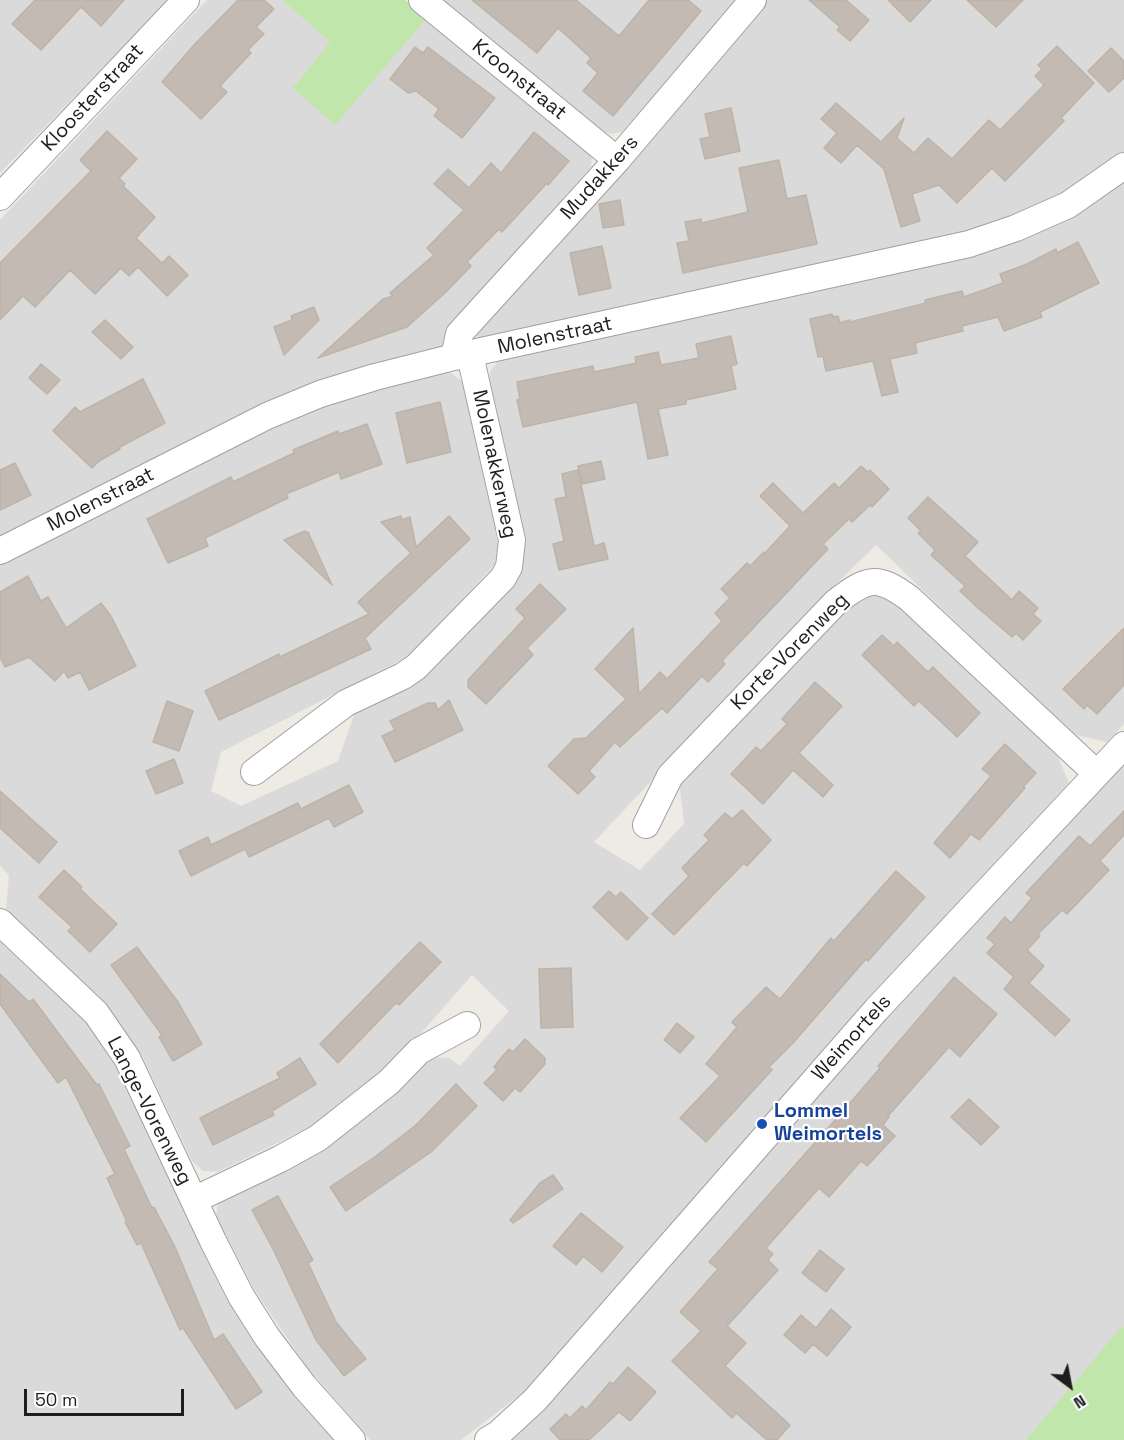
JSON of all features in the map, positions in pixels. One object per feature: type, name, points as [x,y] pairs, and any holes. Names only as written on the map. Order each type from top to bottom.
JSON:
[{"type":"street","name":"Kloosterstraat","points":[[0,197],[186,0]]},
{"type":"street","name":"Kroonstraat","points":[[422,0],[617,160]]},
{"type":"street","name":"Mudakkers","points":[[462,356],[459,334],[617,160],[753,0]]},
{"type":"street","name":"Molenstraat","points":[[0,551],[288,407],[320,394],[462,356],[969,244],[1016,228],[1068,205],[1124,166]]},
{"type":"street","name":"Molenakkerweg","points":[[254,772],[346,703],[403,676],[416,667],[503,578],[509,567],[512,540],[462,356]]},
{"type":"street","name":"Korte-Vorenweg","points":[[646,825],[670,776],[836,602],[862,583],[872,581],[893,586],[909,599],[1096,773]]},
{"type":"street","name":"Weimortels","points":[[488,1440],[498,1434],[535,1400],[876,1010],[1124,744]]},
{"type":"street","name":"Lange-Vorenweg","points":[[0,922],[96,1013],[127,1058],[241,1296],[267,1337],[304,1386],[352,1440]]},
{"type":"street","name":"Lange-Vorenweg","points":[[194,1200],[318,1138],[389,1082],[419,1051],[467,1025]]},
{"type":"shaded area","points":[[0,0],[169,0],[0,173]]},
{"type":"shaded area","points":[[207,0],[282,0],[331,42],[427,18],[587,147],[592,157],[591,167],[474,299],[447,345],[0,540],[0,220]]},
{"type":"shaded area","points":[[442,0],[739,0],[622,132],[610,134],[599,131]]},
{"type":"shaded area","points":[[763,0],[1124,0],[1124,153],[1100,171],[1057,197],[964,235],[481,340],[476,335],[475,329]]},
{"type":"shaded area","points":[[1124,177],[1124,724],[1107,742],[1072,734],[876,545],[829,591],[594,842],[640,870],[684,824],[679,781],[847,606],[867,595],[889,596],[1056,752],[1069,783],[871,997],[586,1327],[525,1391],[461,1440],[370,1440],[307,1367],[253,1288],[216,1217],[218,1204],[225,1196],[325,1146],[372,1113],[429,1057],[449,1058],[460,1066],[509,1011],[472,975],[402,1055],[362,1092],[316,1124],[218,1172],[203,1171],[192,1161],[142,1056],[99,996],[6,910],[9,875],[0,866],[0,561],[272,427],[322,405],[435,372],[451,373],[463,382],[503,543],[494,565],[411,655],[221,752],[211,791],[241,806],[338,761],[355,712],[514,581],[523,562],[525,542],[490,393],[491,370],[498,361],[514,353],[902,271]]},
{"type":"shaded area","points":[[1124,760],[1124,1333],[1033,1440],[507,1440],[890,1008]]},
{"type":"shaded area","points":[[0,937],[92,1026],[117,1066],[286,1382],[335,1440],[0,1440]]},
{"type":"green space","points":[[282,0],[405,0],[427,18],[335,125],[293,88],[330,42]]},
{"type":"green space","points":[[1122,1326],[1124,1329],[1124,1440],[1026,1440]]},
{"type":"building","points":[[35,0],[124,0],[101,26],[81,7],[41,50],[12,24]]},
{"type":"building","points":[[238,0],[264,0],[274,9],[256,27],[264,34],[248,50],[251,53],[220,86],[227,92],[201,119],[162,82]]},
{"type":"building","points":[[472,0],[576,0],[619,36],[649,0],[688,0],[701,11],[613,116],[583,91],[598,73],[587,63],[591,58],[558,28],[537,53]]},
{"type":"building","points":[[809,0],[846,0],[869,20],[850,41],[837,30],[840,27]]},
{"type":"building","points":[[888,0],[931,0],[910,22]]},
{"type":"building","points":[[967,0],[1023,0],[996,27]]},
{"type":"building","points":[[1057,46],[1094,83],[1061,118],[1064,121],[1005,181],[992,168],[957,203],[939,185],[912,194],[920,221],[901,227],[884,169],[857,145],[841,163],[824,148],[837,133],[821,119],[836,103],[881,142],[904,118],[897,138],[914,153],[928,138],[952,159],[989,120],[1000,130],[1044,85],[1035,76],[1042,69],[1038,65]]},
{"type":"building","points":[[415,47],[423,53],[428,47],[495,98],[462,138],[434,116],[439,109],[416,91],[408,93],[390,79]]},
{"type":"building","points":[[1111,48],[1124,61],[1124,78],[1109,92],[1088,71]]},
{"type":"building","points":[[731,108],[740,151],[705,159],[700,139],[710,137],[705,114]]},
{"type":"building","points":[[107,131],[137,159],[119,178],[125,184],[123,186],[155,217],[136,238],[162,263],[169,256],[188,275],[167,296],[138,267],[129,276],[121,268],[95,294],[70,270],[35,307],[23,296],[0,320],[0,263],[91,171],[80,160]]},
{"type":"building","points":[[534,132],[569,161],[502,232],[499,229],[467,262],[471,266],[407,327],[318,358],[383,299],[393,296],[390,293],[434,255],[427,248],[464,210],[434,184],[448,169],[469,188],[491,163],[501,173]]},
{"type":"building","points":[[779,160],[787,199],[806,195],[817,244],[683,273],[677,243],[689,241],[685,222],[701,219],[702,223],[748,212],[739,168]]},
{"type":"building","points":[[620,200],[624,225],[603,228],[599,204]]},
{"type":"building","points":[[1078,242],[1099,283],[1040,312],[1042,317],[1004,331],[998,317],[962,326],[963,331],[915,343],[917,353],[890,359],[898,392],[882,396],[873,361],[826,371],[823,356],[818,357],[810,319],[832,314],[833,317],[838,316],[840,323],[850,320],[850,322],[926,303],[925,300],[962,291],[964,297],[1003,283],[1000,274],[1027,264],[1056,249],[1057,253]]},
{"type":"building","points":[[602,246],[611,288],[579,295],[570,253]]},
{"type":"building","points":[[314,307],[319,320],[284,355],[274,327],[292,320],[291,316]]},
{"type":"building","points":[[105,320],[133,347],[121,359],[92,332]]},
{"type":"building","points":[[731,336],[737,364],[731,366],[736,389],[686,400],[686,404],[658,409],[668,455],[648,459],[637,402],[523,427],[517,400],[520,399],[517,382],[593,366],[594,372],[636,363],[635,357],[658,352],[661,365],[699,358],[696,344]]},
{"type":"building","points":[[41,364],[60,380],[47,394],[29,378]]},
{"type":"building","points":[[143,379],[165,423],[118,448],[120,449],[99,461],[92,468],[53,431],[75,407],[80,412]]},
{"type":"building","points":[[440,402],[451,452],[407,463],[396,413]]},
{"type":"building","points":[[367,424],[382,464],[341,479],[339,472],[286,494],[288,498],[205,538],[208,546],[168,563],[147,519],[231,477],[233,482],[294,453],[293,450],[338,431],[339,434]]},
{"type":"building","points":[[601,461],[605,479],[582,484],[578,466]]},
{"type":"building","points":[[15,463],[31,495],[0,510],[0,470]]},
{"type":"building","points":[[861,466],[868,472],[870,470],[889,489],[872,507],[870,505],[852,522],[849,519],[823,544],[828,549],[722,661],[725,664],[708,682],[702,676],[667,713],[662,708],[620,747],[615,742],[589,771],[595,777],[578,794],[548,766],[574,739],[586,738],[626,699],[595,669],[633,628],[639,694],[660,672],[667,679],[722,621],[715,613],[730,598],[721,589],[747,563],[750,566],[765,553],[790,526],[760,496],[773,483],[803,513],[834,483],[839,488]]},
{"type":"building","points":[[578,470],[594,546],[604,543],[608,559],[559,570],[553,544],[564,541],[555,499],[566,497],[562,474]]},
{"type":"building","points":[[928,497],[978,542],[965,556],[1012,600],[1019,591],[1038,608],[1033,614],[1041,621],[1023,640],[1016,633],[1012,637],[978,608],[960,591],[965,586],[931,555],[935,550],[918,533],[921,531],[908,518]]},
{"type":"building","points":[[401,516],[402,520],[410,517],[416,547],[449,516],[470,539],[365,638],[371,649],[219,720],[205,691],[279,654],[280,657],[369,614],[358,602],[411,553],[381,522]]},
{"type":"building","points":[[305,531],[308,532],[332,585],[284,540]]},
{"type":"building","points":[[28,576],[41,601],[48,597],[66,628],[101,603],[111,616],[136,666],[89,690],[80,672],[68,678],[64,671],[55,681],[29,657],[5,667],[0,657],[0,592]]},
{"type":"building","points":[[540,584],[566,609],[527,648],[533,655],[486,704],[468,687],[468,680],[525,618],[516,609]]},
{"type":"building","points":[[1124,628],[1124,685],[1097,714],[1087,705],[1084,709],[1063,689]]},
{"type":"building","points":[[882,635],[894,646],[897,642],[928,672],[933,667],[980,713],[957,737],[919,701],[914,706],[862,655]]},
{"type":"building","points":[[815,682],[842,706],[799,753],[833,785],[823,797],[793,770],[763,804],[731,774],[756,747],[761,751],[787,724],[782,719]]},
{"type":"building","points":[[449,700],[463,730],[395,762],[382,736],[395,730],[390,721],[428,703],[435,703],[438,710]]},
{"type":"building","points":[[167,701],[193,711],[179,751],[153,742]]},
{"type":"building","points":[[1005,744],[1036,773],[979,840],[971,834],[950,858],[934,843],[991,776],[982,769]]},
{"type":"building","points":[[174,759],[183,783],[156,794],[146,771]]},
{"type":"building","points":[[349,785],[363,812],[334,827],[329,818],[249,857],[245,849],[191,876],[179,851],[208,837],[211,845],[298,803],[301,809]]},
{"type":"building","points":[[0,791],[57,842],[39,863],[0,828]]},
{"type":"building","points":[[742,810],[771,840],[747,866],[744,863],[674,935],[652,914],[689,876],[682,868],[709,840],[704,835],[725,813],[732,819]]},
{"type":"building","points":[[1124,811],[1124,835],[1100,861],[1109,870],[1067,914],[1062,910],[1038,934],[1040,936],[1027,950],[1044,966],[1029,983],[1070,1020],[1055,1036],[1004,989],[1014,977],[987,953],[995,944],[987,938],[1005,917],[1011,923],[1032,898],[1026,893],[1079,836],[1090,846]]},
{"type":"building","points":[[64,870],[82,887],[80,889],[117,924],[90,952],[68,931],[72,927],[39,897]]},
{"type":"building","points":[[896,871],[925,897],[769,1067],[772,1070],[706,1142],[680,1118],[720,1076],[706,1064],[737,1027],[732,1022],[766,987],[780,999],[831,938],[834,941]]},
{"type":"building","points":[[609,891],[616,897],[621,892],[648,918],[627,940],[593,907]]},
{"type":"building","points":[[420,942],[441,962],[399,1005],[396,1003],[338,1063],[320,1044]]},
{"type":"building","points":[[137,947],[178,1002],[202,1044],[173,1061],[159,1037],[162,1035],[111,965]]},
{"type":"building","points":[[571,968],[573,1027],[541,1028],[539,969]]},
{"type":"building","points":[[0,974],[29,1002],[33,999],[97,1085],[99,1084],[130,1146],[124,1149],[152,1208],[154,1207],[175,1247],[214,1340],[223,1334],[262,1392],[236,1409],[183,1328],[180,1330],[141,1243],[137,1245],[125,1222],[127,1222],[107,1178],[115,1174],[66,1077],[58,1083],[0,1004]]},
{"type":"building","points":[[954,977],[997,1014],[960,1057],[949,1047],[888,1116],[883,1125],[895,1136],[867,1166],[861,1161],[829,1197],[819,1188],[766,1248],[773,1254],[768,1260],[778,1270],[727,1326],[746,1343],[725,1366],[790,1425],[777,1440],[767,1440],[736,1413],[732,1418],[672,1361],[701,1331],[680,1312],[718,1269],[709,1262],[844,1110],[880,1068],[878,1066]]},
{"type":"building","points":[[677,1023],[694,1037],[680,1053],[664,1040]]},
{"type":"building","points":[[525,1039],[545,1058],[545,1064],[520,1092],[515,1088],[503,1101],[484,1083],[497,1070],[494,1067],[509,1049],[513,1052]]},
{"type":"building","points":[[300,1058],[316,1084],[272,1111],[274,1115],[213,1145],[200,1118],[280,1078],[277,1073]]},
{"type":"building","points":[[456,1084],[477,1106],[431,1152],[346,1211],[330,1187],[416,1125]]},
{"type":"building","points":[[969,1099],[999,1127],[981,1145],[951,1117]]},
{"type":"building","points":[[553,1175],[563,1189],[513,1223],[510,1220],[540,1183]]},
{"type":"building","points":[[278,1196],[313,1260],[308,1263],[336,1322],[366,1359],[344,1376],[316,1340],[252,1210]]},
{"type":"building","points":[[581,1213],[623,1247],[602,1272],[583,1256],[576,1265],[553,1246]]},
{"type":"building","points":[[820,1250],[844,1269],[826,1292],[802,1273]]},
{"type":"building","points":[[831,1309],[851,1327],[827,1356],[813,1344],[805,1353],[784,1335],[801,1315],[816,1328]]},
{"type":"building","points":[[628,1367],[656,1392],[630,1421],[619,1412],[589,1440],[560,1440],[550,1429],[566,1414],[570,1418],[582,1406],[586,1410],[610,1382],[613,1384]]},
{"type":"place","name":"Lommel Weimortels","points":[[762,1124]]}]
